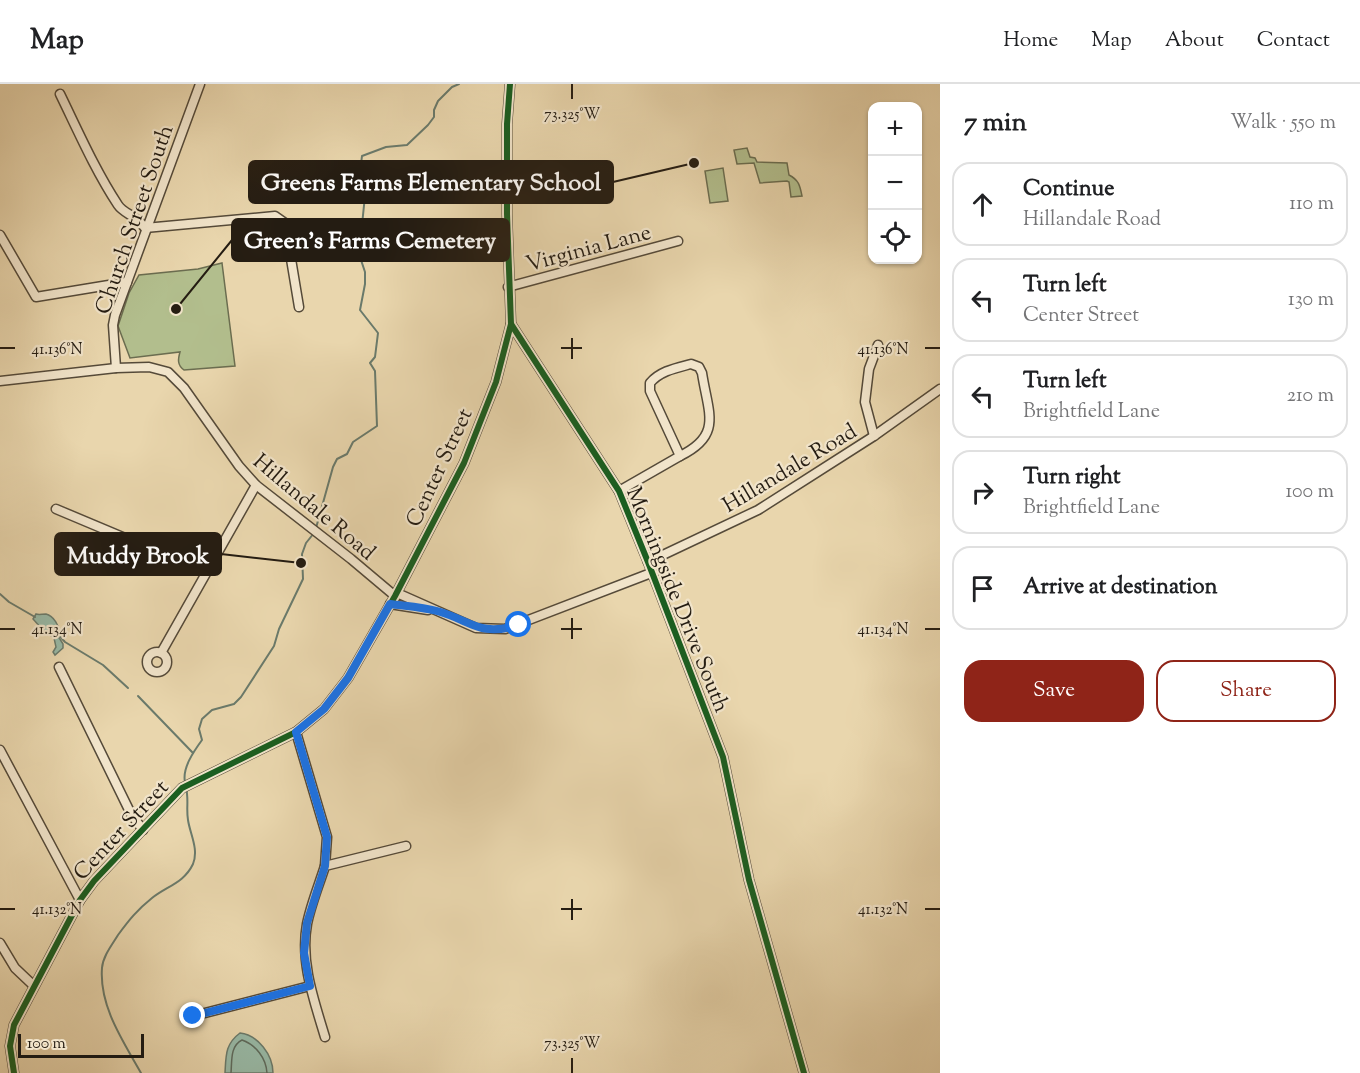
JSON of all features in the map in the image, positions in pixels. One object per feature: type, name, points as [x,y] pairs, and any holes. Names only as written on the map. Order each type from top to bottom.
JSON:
[{"type":"street","name":"Church Street South","points":[[116,368],[113,325],[146,228],[200,84]]},
{"type":"street","name":"Morningside Drive South","points":[[510,84],[507,142],[508,287],[511,324],[619,491],[648,562],[723,757],[749,880],[804,1073]]},
{"type":"street","points":[[60,94],[94,164],[120,208],[139,219],[146,228],[275,216],[281,219],[285,223],[299,307]]},
{"type":"street","points":[[0,236],[36,297],[127,282]]},
{"type":"street","name":"Virginia Lane","points":[[508,287],[678,241]]},
{"type":"street","name":"Center Street","points":[[14,1073],[10,1047],[14,1025],[80,900],[94,881],[186,786],[296,732],[324,709],[348,678],[394,598],[464,463],[496,382],[511,324]]},
{"type":"street","points":[[874,436],[865,402],[869,369],[878,345]]},
{"type":"street","points":[[619,491],[696,449],[703,442],[710,426],[702,373],[699,367],[692,364],[664,372],[650,384],[650,392],[680,456]]},
{"type":"street","name":"Hillandale Road","points":[[0,381],[116,368],[160,368],[175,377],[239,466],[256,485],[320,535],[394,598],[436,611],[476,628],[506,629],[651,573]]},
{"type":"street","name":"Hillandale Road","points":[[648,562],[758,510],[874,436],[940,389]]},
{"type":"street","points":[[162,653],[256,485]]},
{"type":"street","points":[[56,509],[206,572]]},
{"type":"street","name":"Hillandale Road","points":[[394,598],[436,611]]},
{"type":"street","points":[[59,667],[131,813],[143,830]]},
{"type":"street","points":[[296,732],[327,837],[325,866],[307,923],[304,953],[310,986],[325,1037]]},
{"type":"street","points":[[0,750],[80,900]]},
{"type":"street","points":[[325,866],[406,846]]},
{"type":"street","points":[[0,943],[15,968],[34,987]]},
{"type":"street","points":[[193,1016],[310,986]]},
{"type":"street","points":[[0,1040],[11,1036]]},
{"type":"shaded area","points":[[747,148],[750,157],[755,158],[757,162],[787,163],[789,175],[795,179],[802,196],[791,197],[787,181],[760,183],[754,163],[737,164],[734,150]]},
{"type":"shaded area","points":[[723,168],[728,201],[710,203],[705,171]]},
{"type":"shaded area","points":[[222,263],[235,366],[184,370],[179,362],[180,352],[130,358],[118,326],[129,293],[139,275],[198,269]]},
{"type":"water","points":[[36,614],[49,615],[57,624],[60,633],[58,636],[63,648],[55,655],[53,652],[56,647],[54,638],[33,619]]},
{"type":"water","points":[[240,1033],[253,1038],[263,1047],[270,1059],[273,1073],[225,1073],[229,1046]]},
{"type":"waterway","points":[[316,528],[337,459],[347,454],[353,442],[377,426],[375,371],[370,363],[375,357],[378,333],[360,310],[365,284],[365,272],[359,254],[366,186],[361,164],[362,156],[386,147],[407,145],[434,117],[438,101],[452,87],[459,84]]},
{"type":"waterway","points":[[185,782],[187,765],[202,740],[199,729],[202,719],[212,710],[234,704],[241,697],[274,646],[279,629],[303,579],[302,554],[306,543],[314,533]]},
{"type":"waterway","points":[[0,594],[35,617]]},
{"type":"waterway","points":[[57,633],[65,642],[103,665],[128,688]]},
{"type":"waterway","points":[[138,696],[193,753]]},
{"type":"waterway","points":[[141,1073],[108,1009],[104,996],[102,968],[104,959],[118,935],[134,915],[152,898],[185,876],[193,864],[195,847],[188,820],[186,788]]},
{"type":"cycle path","points":[[510,84],[507,124],[507,214],[511,324],[619,491],[648,562],[723,757],[749,880],[804,1073]]},
{"type":"cycle path","points":[[14,1073],[10,1046],[14,1025],[80,900],[94,881],[182,788],[296,732],[324,709],[348,678],[395,596],[464,463],[496,382],[511,324]]},
{"type":"place","name":"Greens Farms Elementary School","points":[[694,163]]},
{"type":"place","name":"Green's Farms Cemetery","points":[[176,309]]},
{"type":"place","name":"Muddy Brook","points":[[301,563]]},
{"type":"route","points":[[193,1016],[310,986],[304,953],[307,923],[325,866],[327,837],[296,732],[324,709],[348,678],[390,604],[436,611],[476,628],[488,630],[506,629],[519,625]]}]
